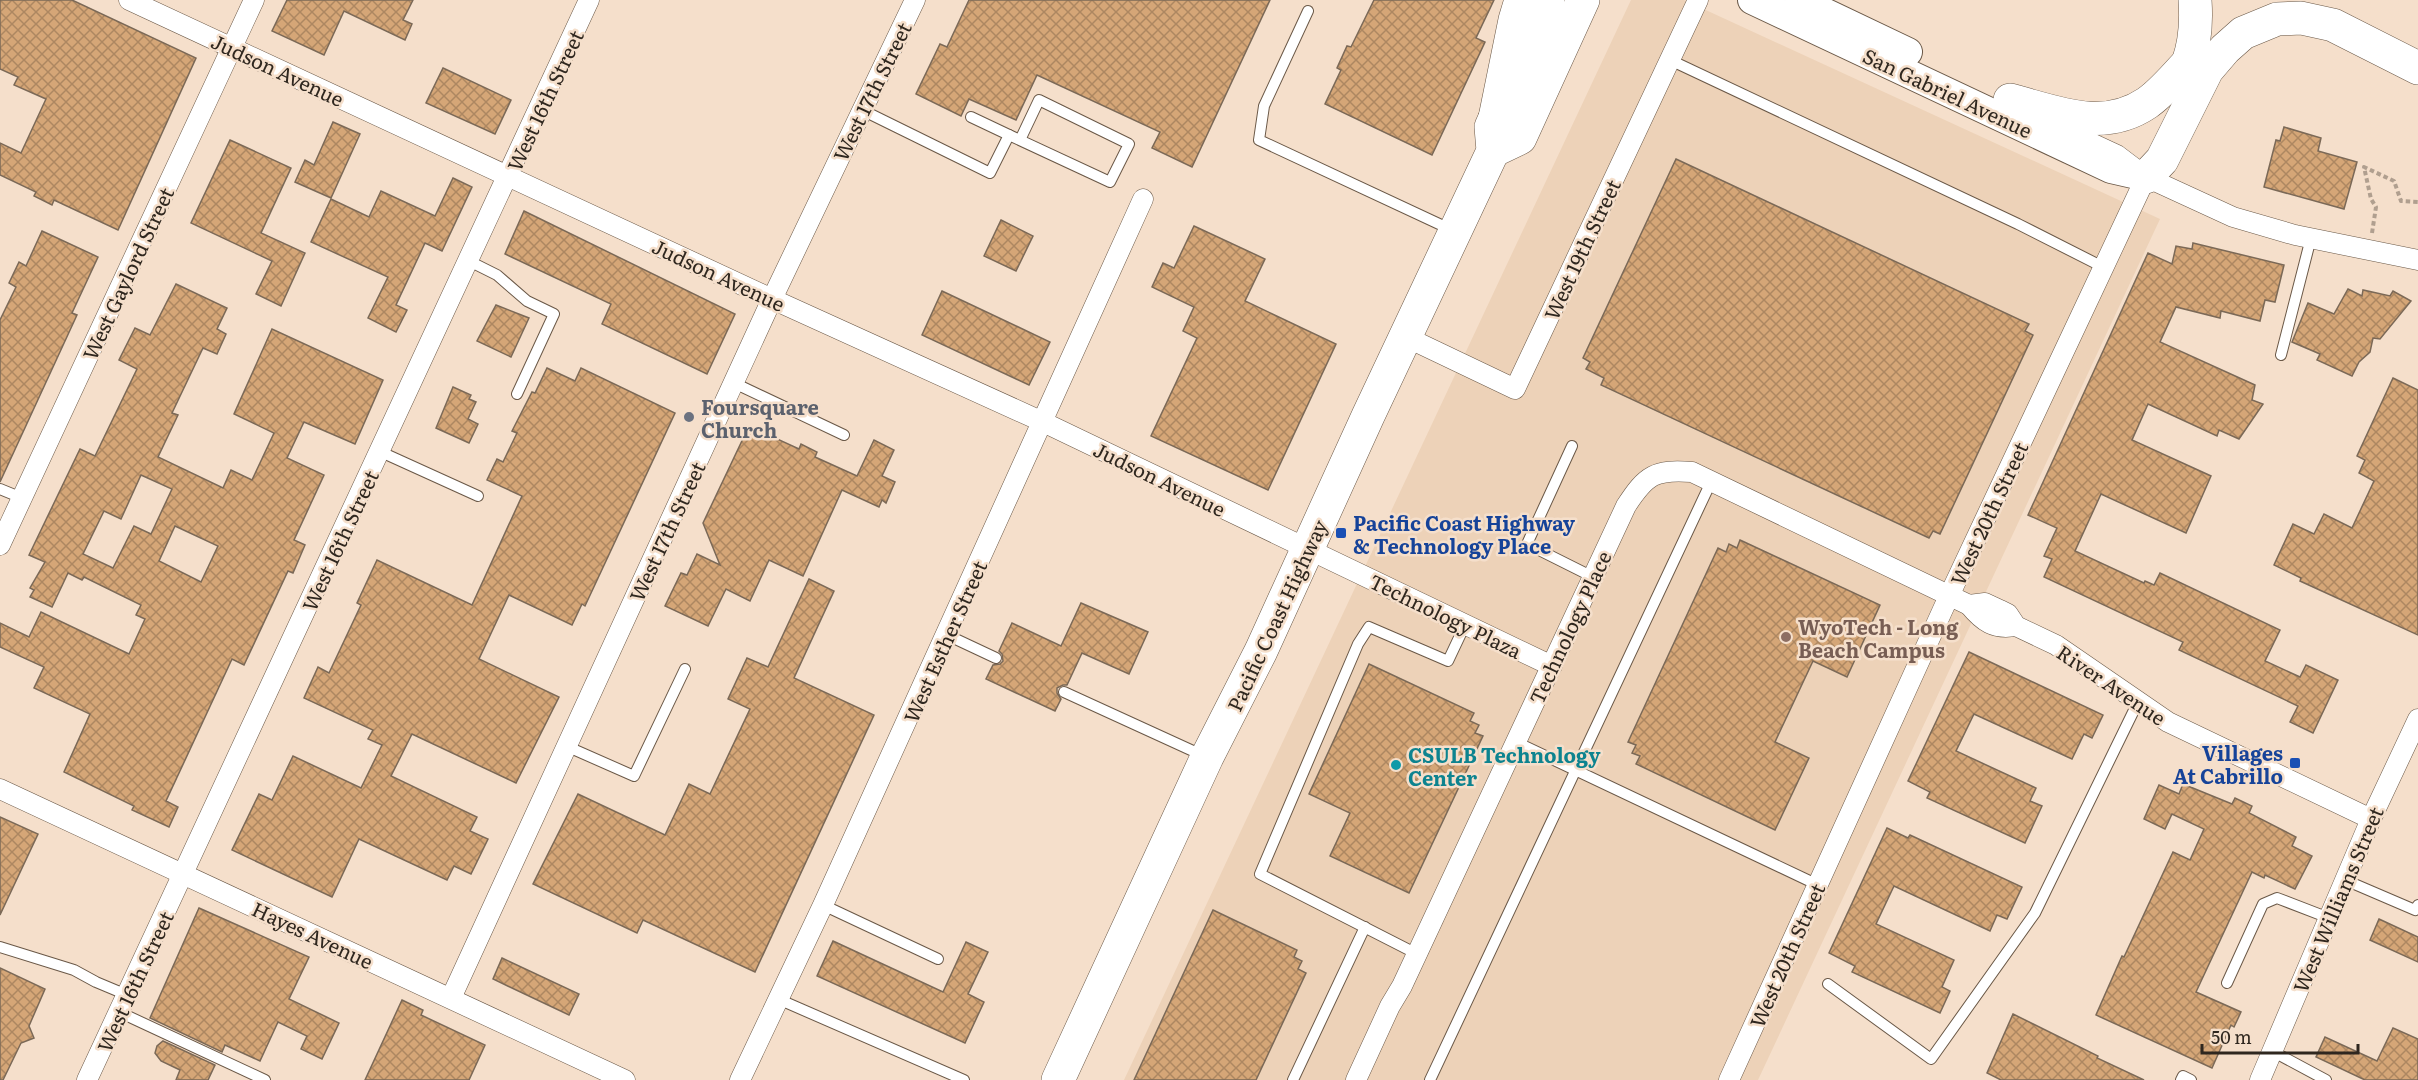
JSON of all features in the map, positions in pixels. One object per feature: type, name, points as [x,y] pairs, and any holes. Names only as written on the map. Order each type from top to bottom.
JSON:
[{"type":"highway","points":[[1495,118],[1521,0]]},
{"type":"highway","name":"Pacific Coast Highway","points":[[1058,1080],[1207,757],[1261,651],[1493,150],[1491,127],[1548,0]]},
{"type":"highway","points":[[1493,150],[1520,138],[1582,0]]},
{"type":"highway","points":[[1554,62],[1604,0]]},
{"type":"highway","points":[[2146,177],[2148,153],[2190,61],[2195,39],[2194,0]]},
{"type":"highway","points":[[2330,0],[2418,52]]},
{"type":"highway","points":[[2146,177],[2162,160],[2207,70],[2224,49],[2243,33],[2277,19],[2301,18],[2333,25],[2418,68]]},
{"type":"highway","points":[[2010,100],[2075,118],[2109,118],[2133,111],[2149,101],[2190,61]]},
{"type":"main road","name":"San Gabriel Avenue","points":[[1752,0],[2111,169],[2146,177]]},
{"type":"main road","name":"San Gabriel Avenue","points":[[1799,0],[2010,100]]},
{"type":"street","name":"Judson Avenue","points":[[129,0],[772,299],[1043,422],[1308,549]]},
{"type":"street","name":"West Gaylord Street","points":[[0,545],[254,0]]},
{"type":"street","name":"West 16th Street","points":[[87,1080],[381,452],[589,0]]},
{"type":"street","name":"West 17th Street","points":[[451,999],[772,299],[915,0]]},
{"type":"street","name":"West 19th Street","points":[[1406,338],[1515,389],[1698,0]]},
{"type":"street","name":"San Gabriel Avenue","points":[[2010,100],[2048,123],[2117,155],[2146,177],[2233,217],[2311,238],[2418,260]]},
{"type":"street","name":"West 20th Street","points":[[1729,1080],[1949,596],[2146,177]]},
{"type":"street","name":"West Esther Street","points":[[740,1080],[947,635],[1143,199]]},
{"type":"street","name":"Technology Place","points":[[1356,1080],[1626,506],[1637,488],[1653,475],[1668,470],[1692,472],[1949,596]]},
{"type":"street","name":"Technology Plaza","points":[[1308,549],[1552,666]]},
{"type":"street","name":"River Avenue","points":[[1949,596],[1969,605],[1985,603],[2008,614],[2016,626],[2056,645],[2168,722],[2370,819]]},
{"type":"street","name":"West Williams Street","points":[[2260,1080],[2370,819],[2418,719]]},
{"type":"street","name":"Hayes Avenue","points":[[0,789],[625,1080]]},
{"type":"lane","points":[[1308,11],[1264,106],[1259,140],[1455,231]]},
{"type":"lane","points":[[1670,60],[2019,224],[2103,267]]},
{"type":"lane","points":[[971,117],[1009,135],[1110,182],[1129,144],[1039,100],[1020,140]]},
{"type":"lane","points":[[862,110],[990,173],[1009,135]]},
{"type":"lane","points":[[2281,355],[2311,238]]},
{"type":"lane","points":[[469,261],[497,275],[527,301],[554,315],[517,394]]},
{"type":"lane","points":[[734,384],[844,435]]},
{"type":"lane","points":[[1572,446],[1527,544],[1593,577]]},
{"type":"lane","points":[[381,452],[478,496]]},
{"type":"lane","points":[[1430,1080],[1711,482]]},
{"type":"lane","points":[[0,489],[22,498]]},
{"type":"lane","points":[[1417,954],[1260,874],[1358,644],[1369,627],[1448,661],[1465,625]]},
{"type":"lane","points":[[947,635],[996,658]]},
{"type":"lane","points":[[566,746],[634,776],[685,669]]},
{"type":"lane","points":[[1064,692],[1207,757]]},
{"type":"lane","points":[[1827,984],[1931,1059],[2035,913],[2138,702]]},
{"type":"lane","points":[[1516,742],[1818,885]]},
{"type":"lane","points":[[2345,880],[2415,910],[2418,905]]},
{"type":"lane","points":[[2227,983],[2263,904],[2268,900],[2277,898],[2329,918]]},
{"type":"lane","points":[[823,905],[938,959]]},
{"type":"lane","points":[[1293,1080],[1365,927]]},
{"type":"lane","points":[[0,947],[74,970],[96,982],[123,1003],[265,1080]]},
{"type":"lane","points":[[778,999],[964,1080]]},
{"type":"lane","points":[[2272,1051],[2326,1080]]},
{"type":"lane","points":[[2181,1080],[2183,1076],[2191,1080]]},
{"type":"path","points":[[2369,250],[2376,207],[2371,198],[2364,167],[2394,181],[2401,201],[2418,202]]},
{"type":"shaded area","points":[[1631,0],[1684,0],[2160,219],[1758,1080],[1124,1080]]},
{"type":"building","points":[[0,0],[72,0],[196,58],[118,230],[54,200],[52,205],[34,196],[36,192],[0,175],[0,143],[21,153],[46,99],[14,85],[18,77],[0,69]]},
{"type":"building","points":[[287,0],[413,0],[403,20],[412,24],[405,40],[344,11],[324,55],[272,31]]},
{"type":"building","points":[[969,0],[1270,0],[1192,167],[1152,148],[1160,132],[1037,75],[1016,120],[969,99],[961,116],[916,94],[940,44],[947,47]]},
{"type":"building","points":[[1374,0],[1494,0],[1476,38],[1485,42],[1432,155],[1325,104],[1341,70],[1337,68],[1347,46],[1351,47]]},
{"type":"building","points":[[443,68],[511,100],[495,134],[426,103]]},
{"type":"building","points":[[333,122],[360,134],[331,198],[295,182],[305,160],[314,165]]},
{"type":"building","points":[[2284,127],[2321,138],[2318,151],[2357,162],[2344,209],[2264,187],[2276,140],[2280,141]]},
{"type":"building","points":[[230,140],[291,168],[261,233],[305,253],[281,306],[256,294],[272,261],[191,223]]},
{"type":"building","points":[[1676,159],[2029,324],[2025,331],[2033,335],[1940,534],[1933,531],[1929,538],[1601,385],[1604,378],[1586,369],[1590,362],[1583,358]]},
{"type":"building","points":[[453,178],[472,187],[442,251],[425,243],[396,305],[407,310],[396,332],[368,318],[388,277],[311,242],[331,199],[369,217],[381,191],[435,216]]},
{"type":"building","points":[[524,211],[735,314],[707,374],[602,324],[611,304],[505,254]]},
{"type":"building","points":[[1001,220],[1033,236],[1016,271],[984,256]]},
{"type":"building","points":[[1194,226],[1265,259],[1245,301],[1336,344],[1268,490],[1151,436],[1197,338],[1183,331],[1194,307],[1152,287],[1163,263],[1174,268]]},
{"type":"building","points":[[42,231],[98,257],[72,313],[77,315],[0,482],[0,320],[16,287],[9,283],[19,262],[26,266]]},
{"type":"building","points":[[2193,243],[2284,265],[2275,302],[2265,300],[2260,321],[2221,311],[2220,318],[2176,307],[2160,342],[2255,385],[2252,400],[2263,404],[2239,439],[2219,430],[2217,436],[2148,404],[2132,440],[2211,476],[2186,533],[2101,494],[2075,551],[2144,583],[2145,581],[2154,585],[2160,573],[2280,630],[2265,661],[2300,677],[2306,665],[2338,680],[2313,733],[2290,722],[2298,706],[2179,650],[2183,642],[2044,577],[2052,559],[2044,556],[2057,528],[2028,515],[2148,253],[2172,264],[2176,246],[2192,249]]},
{"type":"building","points":[[176,284],[227,308],[217,329],[226,334],[217,354],[203,348],[172,413],[178,415],[158,457],[223,488],[231,470],[252,480],[274,433],[234,414],[272,329],[383,380],[355,444],[304,422],[287,458],[324,475],[294,540],[305,545],[293,573],[288,571],[244,665],[232,659],[166,801],[178,807],[169,827],[132,810],[134,806],[64,772],[90,714],[34,688],[44,667],[0,647],[0,623],[29,637],[41,612],[129,654],[145,619],[136,615],[141,605],[84,577],[82,580],[68,573],[52,607],[30,597],[34,590],[30,588],[45,562],[29,555],[80,449],[95,456],[137,369],[119,360],[135,328],[150,335]],"holes":[[[141,475],[172,489],[151,534],[134,526],[113,568],[83,554],[104,511],[121,519]],[[175,526],[218,546],[201,582],[159,561]]]},
{"type":"building","points":[[2348,289],[2362,296],[2363,290],[2390,296],[2393,291],[2411,301],[2380,339],[2373,338],[2370,352],[2359,362],[2352,376],[2317,360],[2320,354],[2292,342],[2308,303],[2334,314]]},
{"type":"building","points":[[942,291],[1050,342],[1029,385],[922,335]]},
{"type":"building","points":[[496,305],[529,318],[511,357],[477,341]]},
{"type":"building","points":[[547,368],[575,381],[581,368],[675,413],[585,606],[582,604],[572,625],[509,595],[479,659],[559,697],[516,783],[412,734],[391,776],[477,817],[470,831],[488,839],[471,874],[454,866],[447,880],[359,839],[332,897],[232,850],[259,794],[272,800],[293,756],[361,788],[382,745],[368,739],[373,730],[304,698],[318,667],[329,673],[361,605],[357,603],[377,560],[472,605],[522,496],[487,480],[497,459],[503,462],[517,433],[512,431]]},
{"type":"building","points":[[2393,378],[2418,390],[2418,635],[2300,581],[2301,578],[2274,565],[2293,524],[2314,534],[2324,514],[2352,528],[2374,481],[2359,473],[2365,460],[2357,456]]},
{"type":"building","points":[[453,387],[471,395],[469,399],[476,402],[468,419],[478,424],[469,443],[436,428]]},
{"type":"building","points":[[749,426],[799,449],[801,444],[817,452],[815,457],[857,476],[874,440],[894,450],[882,476],[895,482],[886,503],[882,500],[879,507],[842,490],[803,576],[769,560],[750,601],[726,589],[708,626],[665,606],[681,573],[687,575],[697,554],[720,565],[703,523]]},
{"type":"building","points":[[1740,540],[1880,605],[1847,677],[1813,661],[1775,742],[1809,758],[1775,830],[1636,764],[1640,756],[1632,753],[1636,745],[1628,742],[1718,548],[1726,552],[1729,544],[1737,548]]},
{"type":"building","points":[[809,579],[834,591],[794,678],[874,715],[755,972],[643,920],[637,933],[533,884],[578,794],[665,835],[689,784],[710,794],[750,709],[728,699],[747,658],[768,667]]},
{"type":"building","points":[[1081,603],[1148,632],[1129,674],[1082,653],[1067,685],[1057,688],[1061,699],[1055,711],[986,679],[993,665],[1003,661],[999,651],[1012,623],[1061,646]]},
{"type":"building","points":[[1969,652],[2103,715],[2092,738],[2084,734],[2072,759],[1974,714],[1956,751],[2036,788],[2030,801],[2042,806],[2025,843],[1927,798],[1930,792],[1908,781]]},
{"type":"building","name":"CSULB Technology Center","points":[[1369,664],[1474,713],[1470,721],[1479,725],[1475,733],[1483,736],[1409,893],[1330,856],[1350,813],[1309,794]]},
{"type":"building","points":[[2183,784],[2232,804],[2235,798],[2252,806],[2249,813],[2296,837],[2292,846],[2312,856],[2295,889],[2265,875],[2264,878],[2252,872],[2196,992],[2241,1012],[2234,1027],[2231,1025],[2212,1068],[2096,1015],[2173,852],[2190,860],[2204,829],[2172,814],[2165,829],[2144,819],[2159,785],[2179,794]]},
{"type":"building","points":[[0,817],[38,834],[0,915]]},
{"type":"building","points":[[1887,828],[1908,838],[1910,835],[2022,887],[2007,919],[1997,915],[1990,931],[1894,886],[1876,924],[1954,960],[1942,987],[1950,991],[1940,1013],[1852,972],[1855,966],[1829,953]]},
{"type":"building","points":[[199,908],[309,957],[289,999],[339,1023],[322,1059],[301,1049],[307,1036],[278,1022],[260,1061],[225,1045],[222,1052],[150,1018]]},
{"type":"building","points":[[1213,910],[1297,950],[1294,957],[1302,961],[1298,969],[1306,973],[1256,1080],[1134,1080]]},
{"type":"building","points":[[2379,919],[2418,937],[2418,962],[2370,940]]},
{"type":"building","points":[[833,941],[943,992],[966,942],[988,952],[968,994],[984,1002],[965,1043],[817,976]]},
{"type":"building","points":[[502,958],[579,994],[569,1015],[493,979]]},
{"type":"building","points":[[0,968],[45,989],[29,1026],[34,1038],[21,1043],[3,1080],[0,1080]]},
{"type":"building","points":[[402,1000],[423,1010],[421,1015],[485,1045],[469,1080],[365,1080]]},
{"type":"building","points":[[2013,1014],[2144,1080],[2001,1080],[1987,1073]]},
{"type":"building","points":[[2393,1028],[2418,1039],[2418,1080],[2365,1080],[2316,1057],[2325,1037],[2377,1061]]},
{"type":"building","points":[[163,1041],[215,1065],[208,1080],[176,1080],[180,1070],[161,1061],[155,1053],[157,1046]]},
{"type":"place","name":"Foursquare Church","points":[[689,417]]},
{"type":"place","name":"Pacific Coast Highway & Technology Place","points":[[1341,533]]},
{"type":"place","name":"WyoTech - Long Beach Campus","points":[[1786,637]]},
{"type":"place","name":"Villages At Cabrillo","points":[[2295,763]]},
{"type":"place","name":"CSULB Technology Center","points":[[1396,765]]}]
